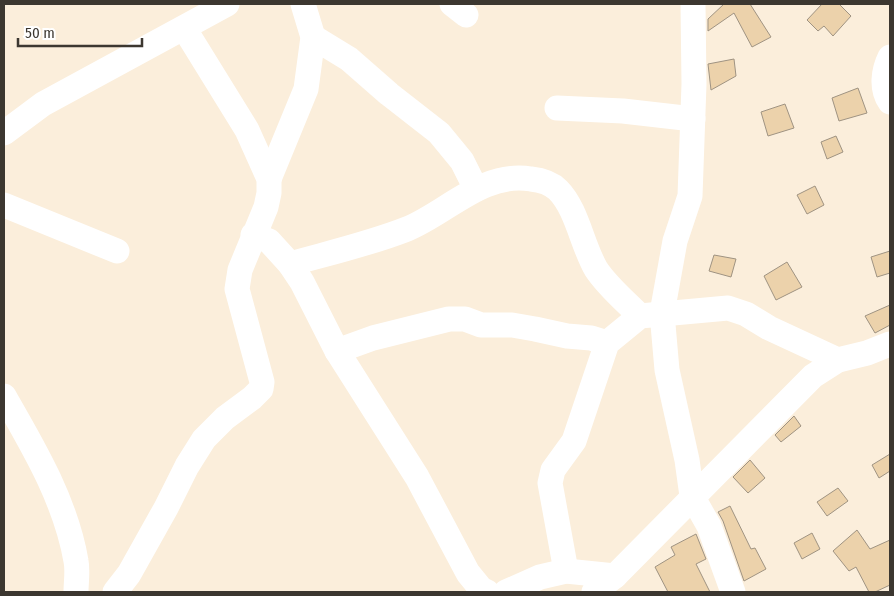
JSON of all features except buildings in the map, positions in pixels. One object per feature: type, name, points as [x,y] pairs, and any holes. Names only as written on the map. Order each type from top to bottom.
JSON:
[{"type":"street","points":[[4,132],[43,104],[190,17],[227,4]]},
{"type":"street","points":[[269,179],[306,90],[313,37],[303,4]]},
{"type":"street","points":[[693,4],[694,84],[690,196],[651,315],[667,370],[687,460],[692,496],[709,526],[733,592]]},
{"type":"street","points":[[115,592],[129,574],[166,508],[186,466],[204,438],[225,418],[252,398],[261,389],[262,382],[237,289],[240,270],[266,207],[270,193],[269,179],[247,130],[190,17]]},
{"type":"street","points":[[313,37],[349,59],[389,94],[440,133],[462,161],[476,189]]},
{"type":"street","points":[[890,56],[883,85],[890,102]]},
{"type":"street","points":[[557,108],[693,119]]},
{"type":"street","points":[[290,264],[368,243],[409,228],[476,189],[504,178],[525,178],[542,181],[558,190],[571,209],[584,246],[605,281],[651,315]]},
{"type":"street","points":[[4,205],[117,251]]},
{"type":"street","points":[[253,236],[269,241],[290,264],[302,282],[337,351],[418,477],[468,573],[481,589],[487,592]]},
{"type":"street","points":[[566,571],[550,483],[553,470],[574,441],[607,343],[651,315],[728,308],[746,314],[769,328],[838,360]]},
{"type":"street","points":[[337,351],[372,338],[449,319],[464,319],[481,325],[512,325],[567,336],[591,338],[607,343]]},
{"type":"street","points":[[594,592],[614,576],[813,376],[838,360],[867,354],[890,344]]},
{"type":"street","points":[[4,396],[37,452],[68,524],[76,563],[76,592]]},
{"type":"street","points":[[506,592],[540,577],[566,571],[614,576]]}]
